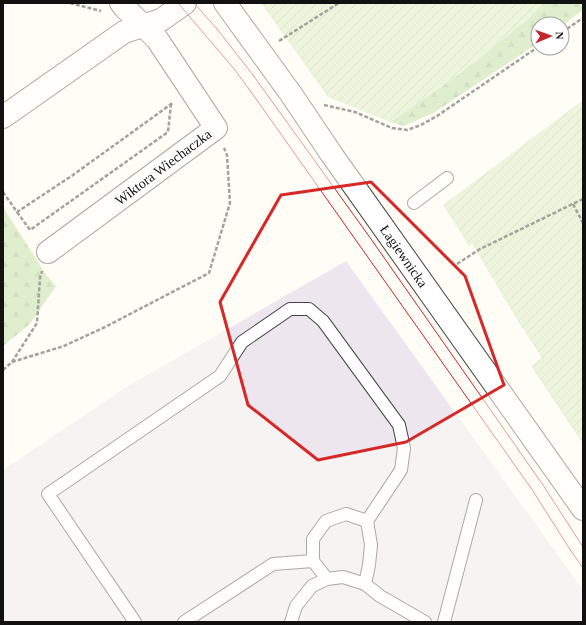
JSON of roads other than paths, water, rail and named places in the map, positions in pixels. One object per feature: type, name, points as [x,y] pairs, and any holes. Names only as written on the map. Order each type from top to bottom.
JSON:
[{"type":"street","points":[[3,117],[124,32],[161,20],[185,3]]},
{"type":"street","name":"Łagiewnicka","points":[[225,3],[291,94],[336,161],[583,509]]},
{"type":"street","name":"Wiktora Wiechaczka","points":[[48,252],[216,128],[157,39],[125,8],[114,8]]},
{"type":"lane","points":[[414,203],[447,178]]},
{"type":"lane","points":[[135,622],[48,494],[220,376],[242,342],[290,309],[309,309],[324,321],[399,425],[404,448],[401,470],[367,521],[371,545],[365,584]]},
{"type":"lane","points":[[444,622],[476,500]]},
{"type":"lane","points":[[326,579],[313,561],[313,539],[326,521],[346,514],[367,521]]},
{"type":"lane","points":[[184,622],[273,564],[313,561]]},
{"type":"lane","points":[[291,622],[296,606],[312,586],[326,579],[343,577],[365,584],[380,596],[425,622]]},
{"type":"tram line","points":[[178,3],[235,70],[254,96],[533,491],[583,568]]},
{"type":"tram line","points":[[194,3],[217,29],[253,75],[371,239],[543,485],[583,547]]}]
